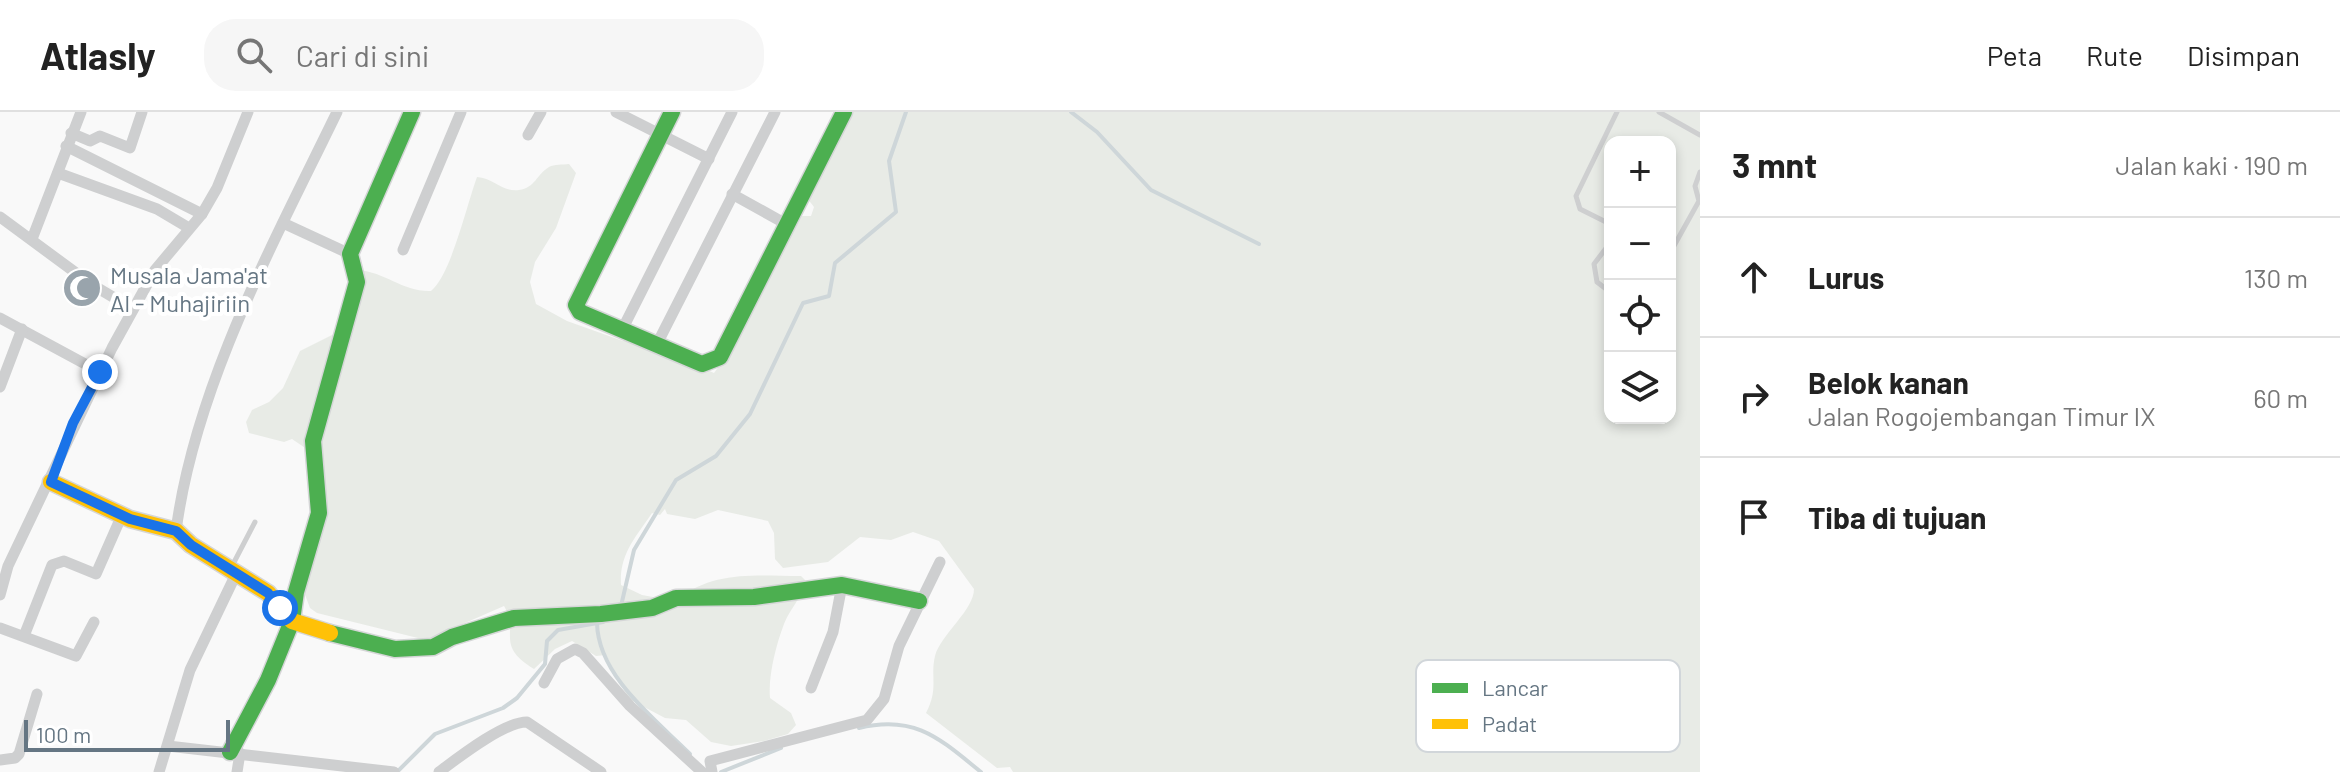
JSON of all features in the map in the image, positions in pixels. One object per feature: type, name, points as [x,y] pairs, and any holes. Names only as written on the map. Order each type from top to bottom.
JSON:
[{"type":"street","points":[[32,239],[81,112]]},
{"type":"street","points":[[71,133],[90,141],[100,136],[130,148],[142,112]]},
{"type":"street","points":[[0,595],[8,566],[51,482],[73,423],[155,270],[202,214],[217,188],[248,112]]},
{"type":"street","points":[[176,531],[195,445],[215,380],[283,223],[337,112]]},
{"type":"street","points":[[237,772],[235,752],[292,621],[296,592],[319,513],[313,441],[356,291],[357,282],[350,254],[412,112]]},
{"type":"street","points":[[403,250],[461,112]]},
{"type":"street","points":[[528,135],[541,112]]},
{"type":"street","points":[[616,112],[709,159]]},
{"type":"street","points":[[672,112],[576,305],[580,312],[702,364],[720,357],[844,112]]},
{"type":"street","points":[[623,328],[732,112]]},
{"type":"street","points":[[657,344],[775,112]]},
{"type":"street","points":[[66,146],[202,214]]},
{"type":"street","points":[[58,173],[157,209],[189,228]]},
{"type":"street","points":[[732,194],[786,224]]},
{"type":"street","points":[[0,217],[91,284],[133,309]]},
{"type":"street","points":[[283,223],[350,254]]},
{"type":"street","points":[[0,318],[100,372]]},
{"type":"street","points":[[0,387],[22,329]]},
{"type":"street","points":[[51,482],[122,515],[176,531],[191,545],[268,593],[292,621],[364,644],[414,650],[514,618],[601,614],[652,608],[676,598],[754,597],[842,585],[919,601]]},
{"type":"street","points":[[24,636],[52,565],[64,561],[96,574],[122,515]]},
{"type":"street","points":[[709,771],[710,761],[867,720],[884,699],[899,646],[940,562]]},
{"type":"street","points":[[159,772],[190,670],[234,570]]},
{"type":"street","points":[[811,688],[833,632],[842,585]]},
{"type":"street","points":[[0,628],[76,656],[94,622]]},
{"type":"street","points":[[544,683],[557,659],[575,649],[583,653],[630,706],[709,771]]},
{"type":"street","points":[[0,760],[15,758],[19,754],[37,694]]},
{"type":"street","points":[[439,772],[468,749],[513,724],[527,722],[601,772]]},
{"type":"street","points":[[168,746],[394,772]]},
{"type":"lane","points":[[1604,221],[1580,209],[1576,196],[1617,112]]},
{"type":"lane","points":[[1659,112],[1700,135]]},
{"type":"lane","points":[[1676,242],[1699,201],[1695,186],[1700,172]]},
{"type":"lane","points":[[1604,255],[1594,264],[1594,275],[1604,286]]},
{"type":"lane","points":[[234,570],[255,522]]},
{"type":"shaded area","points":[[849,112],[1700,112],[1700,772],[1013,772],[1010,767],[997,768],[926,713],[932,696],[938,648],[969,605],[974,589],[939,541],[913,532],[891,540],[860,537],[828,562],[783,568],[775,559],[774,533],[768,521],[718,510],[695,519],[667,514],[665,509],[660,515],[652,513],[630,546],[621,574],[621,585],[642,595],[675,601],[704,584],[735,577],[801,576],[805,580],[781,632],[770,680],[770,698],[791,713],[796,725],[788,734],[731,746],[711,742],[686,720],[665,718],[629,699],[606,655],[596,656],[572,641],[555,649],[534,669],[515,653],[511,645],[510,623],[504,606],[426,640],[317,613],[310,608],[304,592],[320,458],[292,439],[284,442],[249,433],[246,422],[252,410],[269,402],[283,388],[300,351],[340,331],[358,270],[431,291],[452,255],[477,177],[507,189],[519,190],[529,187],[549,167],[569,164],[576,173],[556,228],[535,262],[530,282],[536,304],[567,321],[623,341],[630,336],[714,373],[730,351],[802,216],[811,216],[814,207],[807,198]]},
{"type":"waterway","points":[[621,606],[634,550],[676,480],[716,456],[750,414],[803,303],[829,296],[835,263],[896,212],[889,161],[906,112]]},
{"type":"waterway","points":[[1071,112],[1097,132],[1151,190],[1259,244]]},
{"type":"waterway","points":[[397,772],[435,734],[503,708],[517,698],[545,664],[547,641],[558,630],[603,622]]},
{"type":"waterway","points":[[597,623],[607,661],[618,679],[645,711],[690,754]]},
{"type":"waterway","points":[[859,728],[896,724],[926,732],[981,772]]},
{"type":"waterway","points":[[721,772],[781,748]]},
{"type":"traffic: fast","points":[[230,752],[268,680],[292,621],[296,592],[319,513],[313,441],[357,282],[350,254],[412,112]]},
{"type":"traffic: fast","points":[[672,112],[576,305],[580,312],[702,364],[720,357],[844,112]]},
{"type":"traffic: fast","points":[[330,633],[395,649],[433,647],[452,637],[514,618],[601,614],[652,608],[676,598],[754,597],[842,585],[919,601]]},
{"type":"traffic: slow","points":[[51,482],[130,519],[176,531],[191,545],[268,593],[292,621],[330,633]]},
{"type":"place","name":"Musala Jama'at Al - Muhajiriin","points":[[82,288]]},
{"type":"route","points":[[100,372],[73,423],[51,482],[130,519],[176,531],[191,545],[268,593],[280,608]]}]
